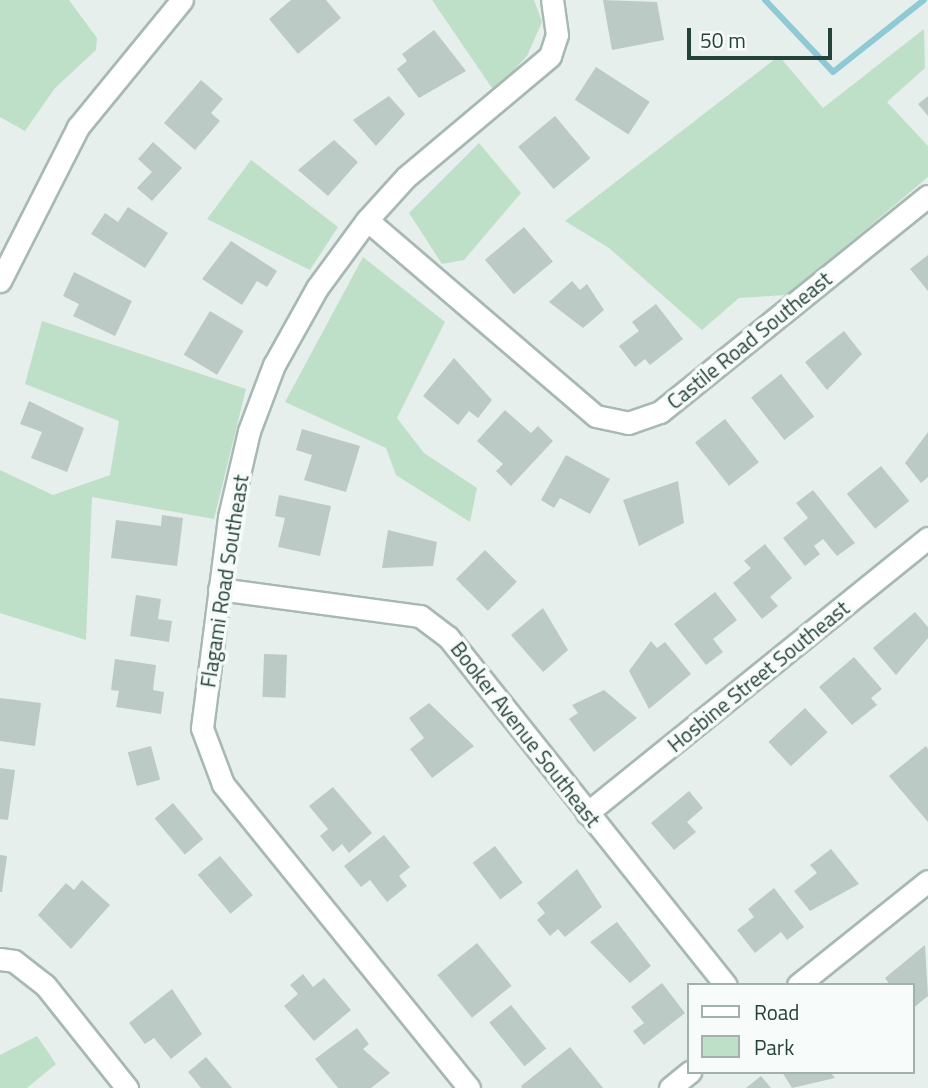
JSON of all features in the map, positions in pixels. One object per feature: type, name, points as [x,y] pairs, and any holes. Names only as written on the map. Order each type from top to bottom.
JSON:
[{"type":"street","points":[[0,281],[78,127],[182,0]]},
{"type":"street","name":"Flagami Road Southeast","points":[[469,1088],[210,759],[202,727],[219,589],[249,431],[274,365],[317,288],[368,220],[406,177],[534,74],[550,56],[555,7]]},
{"type":"street","name":"Castile Road Southeast","points":[[368,220],[596,416],[628,423],[660,411],[928,197]]},
{"type":"street","name":"Hosbine Street Southeast","points":[[587,813],[928,538]]},
{"type":"street","name":"Booker Avenue Southeast","points":[[219,589],[420,616],[449,637],[724,983]]},
{"type":"street","points":[[800,983],[928,881]]},
{"type":"street","points":[[0,959],[14,961],[45,985],[127,1088]]},
{"type":"street","points":[[670,1088],[688,1074]]},
{"type":"green space","points":[[0,0],[69,0],[97,38],[96,50],[55,88],[25,131],[0,117]]},
{"type":"green space","points":[[432,0],[534,0],[542,22],[527,56],[494,91]]},
{"type":"green space","points":[[924,29],[925,68],[887,102],[928,146],[928,177],[788,295],[739,298],[702,330],[609,248],[565,221],[779,56],[823,108]]},
{"type":"green space","points":[[479,143],[521,193],[464,260],[442,264],[409,213]]},
{"type":"green space","points":[[251,160],[338,227],[310,270],[207,219]]},
{"type":"green space","points":[[363,257],[445,322],[397,418],[424,453],[477,488],[470,522],[396,475],[386,448],[285,402]]},
{"type":"green space","points":[[42,321],[246,389],[214,519],[92,497],[86,640],[0,613],[0,470],[53,495],[110,475],[119,421],[25,384]]},
{"type":"green space","points":[[37,1036],[56,1064],[27,1088],[0,1088],[0,1055]]},
{"type":"building","points":[[291,0],[326,0],[341,18],[298,54],[269,19]]},
{"type":"building","points":[[603,0],[657,2],[664,40],[612,50]]},
{"type":"building","points":[[434,30],[466,71],[419,98],[397,69],[407,61],[402,54]]},
{"type":"building","points":[[596,67],[650,102],[628,135],[575,100]]},
{"type":"building","points":[[201,80],[223,99],[211,113],[220,121],[195,150],[164,123]]},
{"type":"building","points":[[389,96],[405,114],[376,146],[353,120]]},
{"type":"building","points":[[928,96],[928,116],[918,104]]},
{"type":"building","points":[[555,116],[590,158],[554,189],[518,147]]},
{"type":"building","points":[[334,140],[358,162],[328,196],[298,170]]},
{"type":"building","points":[[153,142],[182,168],[152,201],[137,188],[152,172],[138,159]]},
{"type":"building","points":[[128,207],[168,233],[145,268],[91,234],[105,213],[118,222]]},
{"type":"building","points":[[524,227],[553,261],[514,294],[485,260]]},
{"type":"building","points":[[231,241],[277,271],[267,287],[257,281],[242,305],[202,279]]},
{"type":"building","points":[[928,255],[928,291],[910,269]]},
{"type":"building","points":[[74,272],[132,301],[115,336],[73,316],[79,304],[63,296]]},
{"type":"building","points":[[572,281],[580,290],[587,284],[604,310],[583,328],[549,302]]},
{"type":"building","points":[[656,304],[683,339],[650,365],[645,359],[635,367],[619,346],[639,331],[632,322]]},
{"type":"building","points":[[210,311],[243,331],[217,375],[184,355]]},
{"type":"building","points":[[844,331],[862,354],[827,390],[805,362]]},
{"type":"building","points":[[454,358],[492,400],[478,418],[469,411],[458,425],[423,396]]},
{"type":"building","points":[[781,374],[814,417],[784,440],[751,397]]},
{"type":"building","points":[[29,401],[84,428],[67,472],[31,458],[42,432],[20,424]]},
{"type":"building","points":[[505,410],[531,433],[538,426],[553,441],[511,486],[496,471],[503,464],[477,441]]},
{"type":"building","points":[[725,419],[759,462],[729,486],[695,442]]},
{"type":"building","points":[[302,429],[360,446],[346,492],[304,480],[312,455],[296,450]]},
{"type":"building","points":[[928,432],[928,477],[921,483],[905,463]]},
{"type":"building","points":[[566,455],[610,479],[590,514],[560,498],[554,508],[541,500]]},
{"type":"building","points":[[881,466],[909,501],[875,529],[847,494]]},
{"type":"building","points":[[678,481],[684,523],[639,546],[623,500]]},
{"type":"building","points":[[813,490],[855,543],[837,556],[823,539],[814,546],[820,554],[805,566],[783,538],[808,518],[796,503]]},
{"type":"building","points":[[279,495],[331,506],[320,556],[278,547],[285,518],[275,516]]},
{"type":"building","points":[[162,515],[183,518],[177,566],[111,558],[116,520],[161,526]]},
{"type":"building","points":[[388,530],[437,542],[433,566],[382,568]]},
{"type":"building","points":[[765,544],[792,578],[770,597],[778,606],[762,619],[733,583],[751,568],[744,561]]},
{"type":"building","points":[[485,550],[517,582],[488,611],[456,579]]},
{"type":"building","points":[[715,592],[737,620],[713,639],[723,652],[706,665],[674,624]]},
{"type":"building","points":[[136,595],[161,599],[158,619],[172,621],[169,642],[130,636]]},
{"type":"building","points":[[543,608],[568,650],[543,672],[511,635]]},
{"type":"building","points":[[915,612],[928,627],[928,638],[896,675],[873,648]]},
{"type":"building","points":[[651,641],[657,648],[665,642],[691,674],[649,709],[629,671]]},
{"type":"building","points":[[264,654],[287,655],[285,698],[262,697]]},
{"type":"building","points":[[854,657],[882,689],[871,698],[877,705],[852,725],[819,687]]},
{"type":"building","points":[[115,659],[156,665],[153,690],[164,692],[161,714],[116,707],[119,691],[111,690]]},
{"type":"building","points":[[604,690],[637,718],[594,752],[569,719],[578,713],[572,705]]},
{"type":"building","points":[[0,698],[41,703],[35,746],[0,741]]},
{"type":"building","points":[[429,703],[474,746],[432,778],[410,749],[424,738],[409,718]]},
{"type":"building","points":[[805,708],[828,732],[791,766],[768,742]]},
{"type":"building","points":[[151,746],[160,780],[137,786],[128,752]]},
{"type":"building","points":[[926,746],[928,749],[928,822],[889,776]]},
{"type":"building","points":[[0,768],[15,770],[8,820],[0,819]]},
{"type":"building","points":[[333,787],[372,833],[349,853],[342,844],[333,852],[320,836],[328,829],[309,806]]},
{"type":"building","points":[[689,791],[703,808],[687,822],[696,832],[674,850],[651,823]]},
{"type":"building","points":[[173,803],[203,839],[185,854],[155,818]]},
{"type":"building","points":[[384,835],[410,867],[399,876],[407,886],[387,902],[370,880],[361,887],[344,866]]},
{"type":"building","points":[[495,846],[523,883],[500,900],[473,863]]},
{"type":"building","points":[[831,849],[859,884],[810,911],[794,891],[817,873],[810,865]]},
{"type":"building","points":[[0,855],[7,856],[2,892],[0,892]]},
{"type":"building","points":[[220,856],[253,895],[231,914],[198,875]]},
{"type":"building","points":[[577,869],[602,907],[565,937],[558,929],[550,936],[537,920],[545,913],[537,903]]},
{"type":"building","points":[[82,880],[110,905],[71,949],[38,915],[66,883],[74,890]]},
{"type":"building","points":[[774,888],[804,927],[787,940],[781,932],[755,953],[737,930],[754,917],[748,909]]},
{"type":"building","points":[[617,922],[651,966],[630,983],[590,942]]},
{"type":"building","points":[[477,943],[512,986],[472,1018],[437,975]]},
{"type":"building","points":[[925,945],[928,996],[914,1007],[914,983],[889,983],[885,978]]},
{"type":"building","points":[[303,974],[313,987],[324,978],[351,1010],[314,1041],[284,1006],[298,994],[290,985]]},
{"type":"building","points":[[662,983],[685,1013],[644,1045],[633,1031],[644,1023],[631,1007]]},
{"type":"building","points":[[172,989],[202,1034],[171,1059],[154,1038],[145,1044],[129,1023]]},
{"type":"building","points":[[511,1005],[546,1049],[524,1066],[489,1023]]},
{"type":"building","points":[[357,1028],[369,1044],[363,1049],[390,1073],[371,1088],[338,1088],[315,1059]]},
{"type":"building","points":[[570,1047],[603,1088],[522,1088],[521,1086]]},
{"type":"building","points":[[206,1057],[232,1088],[201,1088],[188,1072]]},
{"type":"building","points":[[783,1074],[832,1074],[835,1078],[792,1088]]},
{"type":"building","points":[[761,1076],[771,1088],[746,1088]]},
{"type":"waterway","points":[[765,0],[833,72],[924,0]]}]
